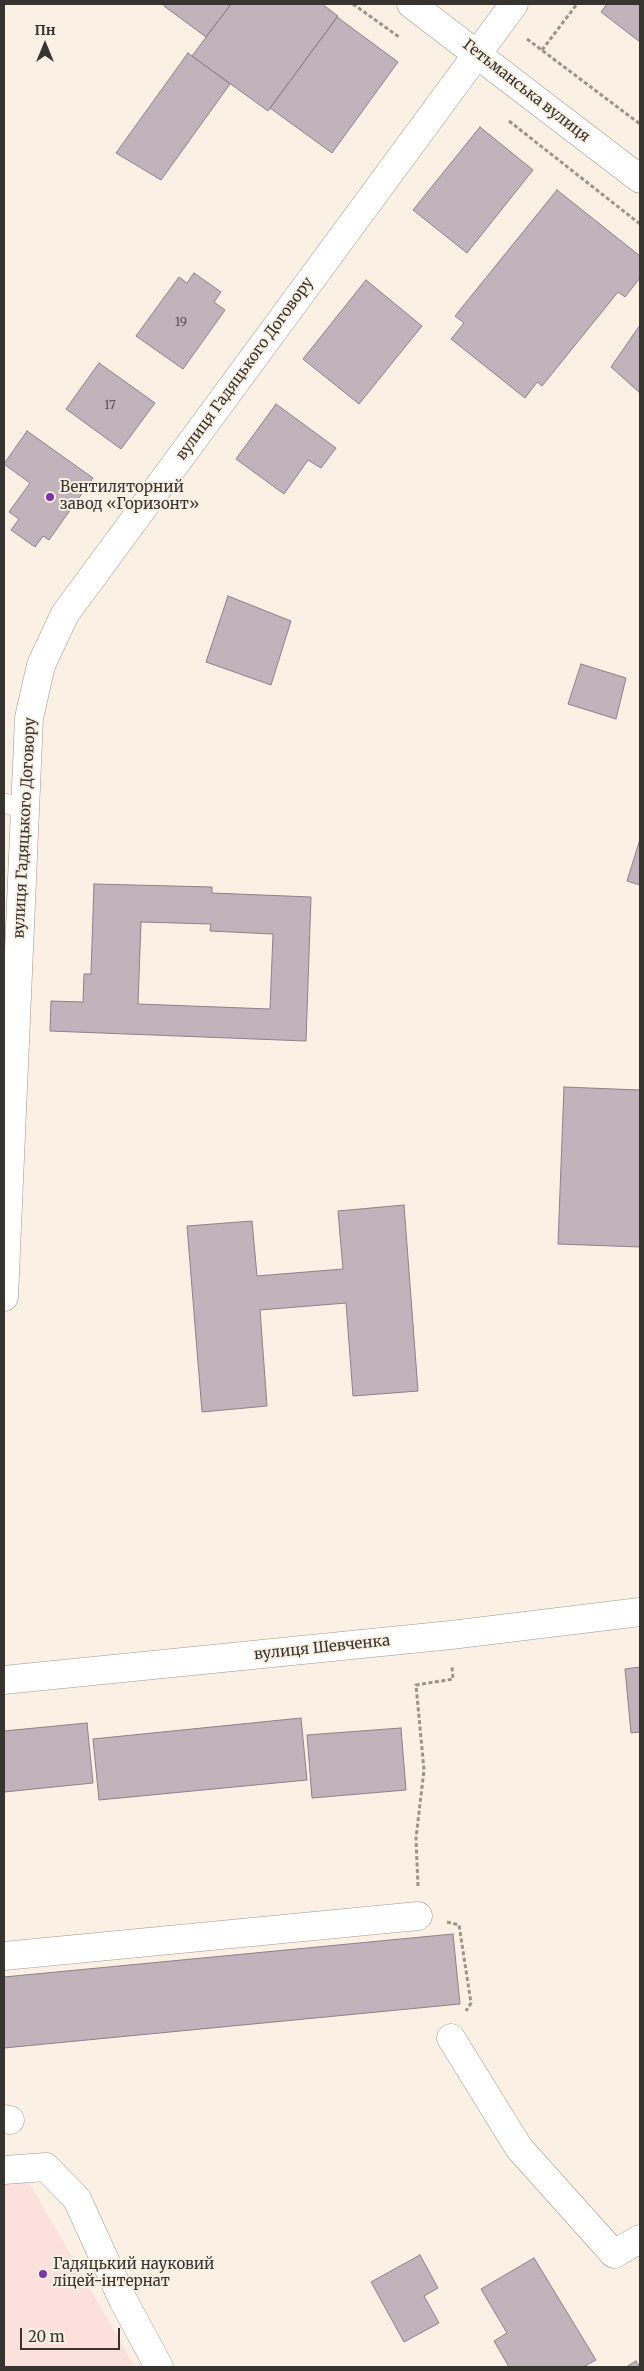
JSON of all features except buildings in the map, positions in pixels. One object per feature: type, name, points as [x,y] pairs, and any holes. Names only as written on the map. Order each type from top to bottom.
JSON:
[{"type":"street","name":"Гетьманська вулиця","points":[[411,4],[640,179]]},
{"type":"street","name":"вулиця Гадяцького Договору","points":[[4,1297],[14,806],[29,718],[41,665],[65,614],[508,12]]},
{"type":"street","name":"вулиця Шевченка","points":[[4,1680],[451,1635],[640,1612]]},
{"type":"street","points":[[4,1956],[418,1916]]},
{"type":"street","points":[[451,2038],[519,2148],[614,2254],[640,2239]]},
{"type":"street","points":[[4,2170],[46,2167],[77,2199],[122,2300],[159,2367]]},
{"type":"path","points":[[353,4],[401,39]]},
{"type":"path","points":[[542,50],[577,4]]},
{"type":"path","points":[[508,12],[542,50],[640,124]]},
{"type":"path","points":[[504,117],[640,224]]},
{"type":"path","points":[[451,1635],[453,1679],[416,1685],[424,1770],[416,1838],[418,1916],[459,1925],[471,2003],[451,2038]]},
{"type":"shaded area","name":"Гадяцький науковий ліцей-інтернат","points":[[4,2179],[28,2181],[135,2367],[4,2367]]},
{"type":"place","name":"Вентиляторний завод «Горизонт»","points":[[50,497]]},
{"type":"place","name":"Гадяцький науковий ліцей-інтернат","points":[[43,2274]]}]
